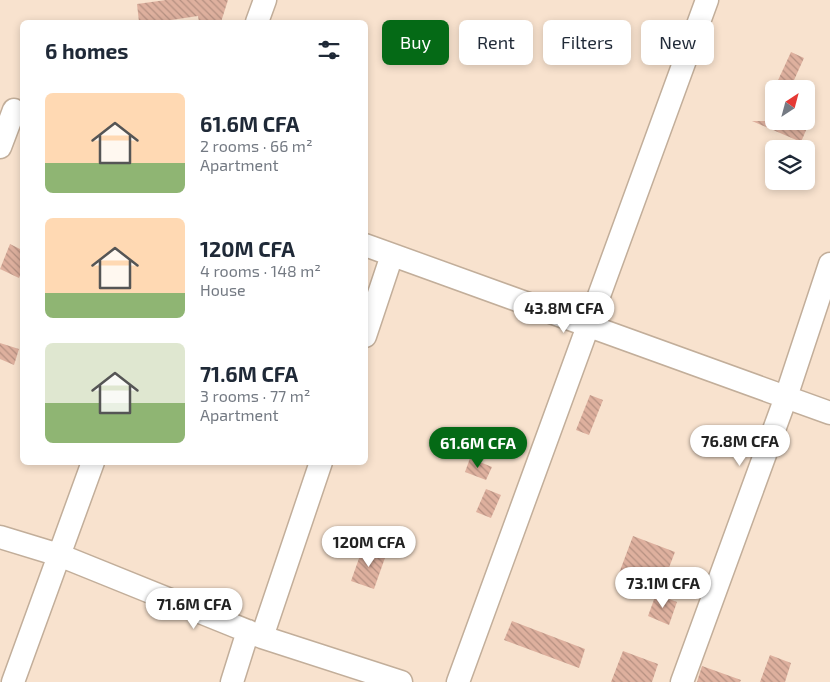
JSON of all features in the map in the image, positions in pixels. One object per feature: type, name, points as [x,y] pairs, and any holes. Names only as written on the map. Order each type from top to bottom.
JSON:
[{"type":"street","points":[[258,20],[265,0]]},
{"type":"street","points":[[458,682],[707,0]]},
{"type":"street","points":[[0,147],[12,110]]},
{"type":"street","points":[[368,246],[830,413]]},
{"type":"street","points":[[368,327],[392,255]]},
{"type":"street","points":[[682,682],[786,397],[830,264]]},
{"type":"street","points":[[13,682],[92,465]]},
{"type":"street","points":[[232,682],[255,634],[321,465]]},
{"type":"street","points":[[0,537],[59,555],[255,634],[401,682]]},
{"type":"building","points":[[166,0],[228,0],[222,20],[199,20],[198,16],[171,20],[139,20],[137,4]]},
{"type":"building","points":[[791,52],[804,58],[794,80],[778,80]]},
{"type":"building","points":[[752,121],[765,121],[765,127]]},
{"type":"building","points":[[773,130],[806,130],[802,140],[796,140]]},
{"type":"building","points":[[10,244],[20,249],[19,278],[0,269]]},
{"type":"building","points":[[0,343],[19,349],[14,365],[0,359]]},
{"type":"building","points":[[590,395],[603,400],[589,435],[576,430]]},
{"type":"building","points":[[470,458],[492,467],[486,480],[465,472]]},
{"type":"building","points":[[486,489],[501,495],[491,518],[476,512]]},
{"type":"building","points":[[633,536],[675,552],[660,591],[618,576]]},
{"type":"building","points":[[363,547],[386,555],[374,589],[351,581]]},
{"type":"building","points":[[656,594],[677,602],[669,625],[648,616]]},
{"type":"building","points":[[512,621],[585,649],[579,668],[504,640]]},
{"type":"building","points":[[623,651],[658,664],[652,682],[611,682]]},
{"type":"building","points":[[770,655],[791,663],[785,682],[760,682]]},
{"type":"building","points":[[702,666],[741,680],[740,682],[697,682]]}]
